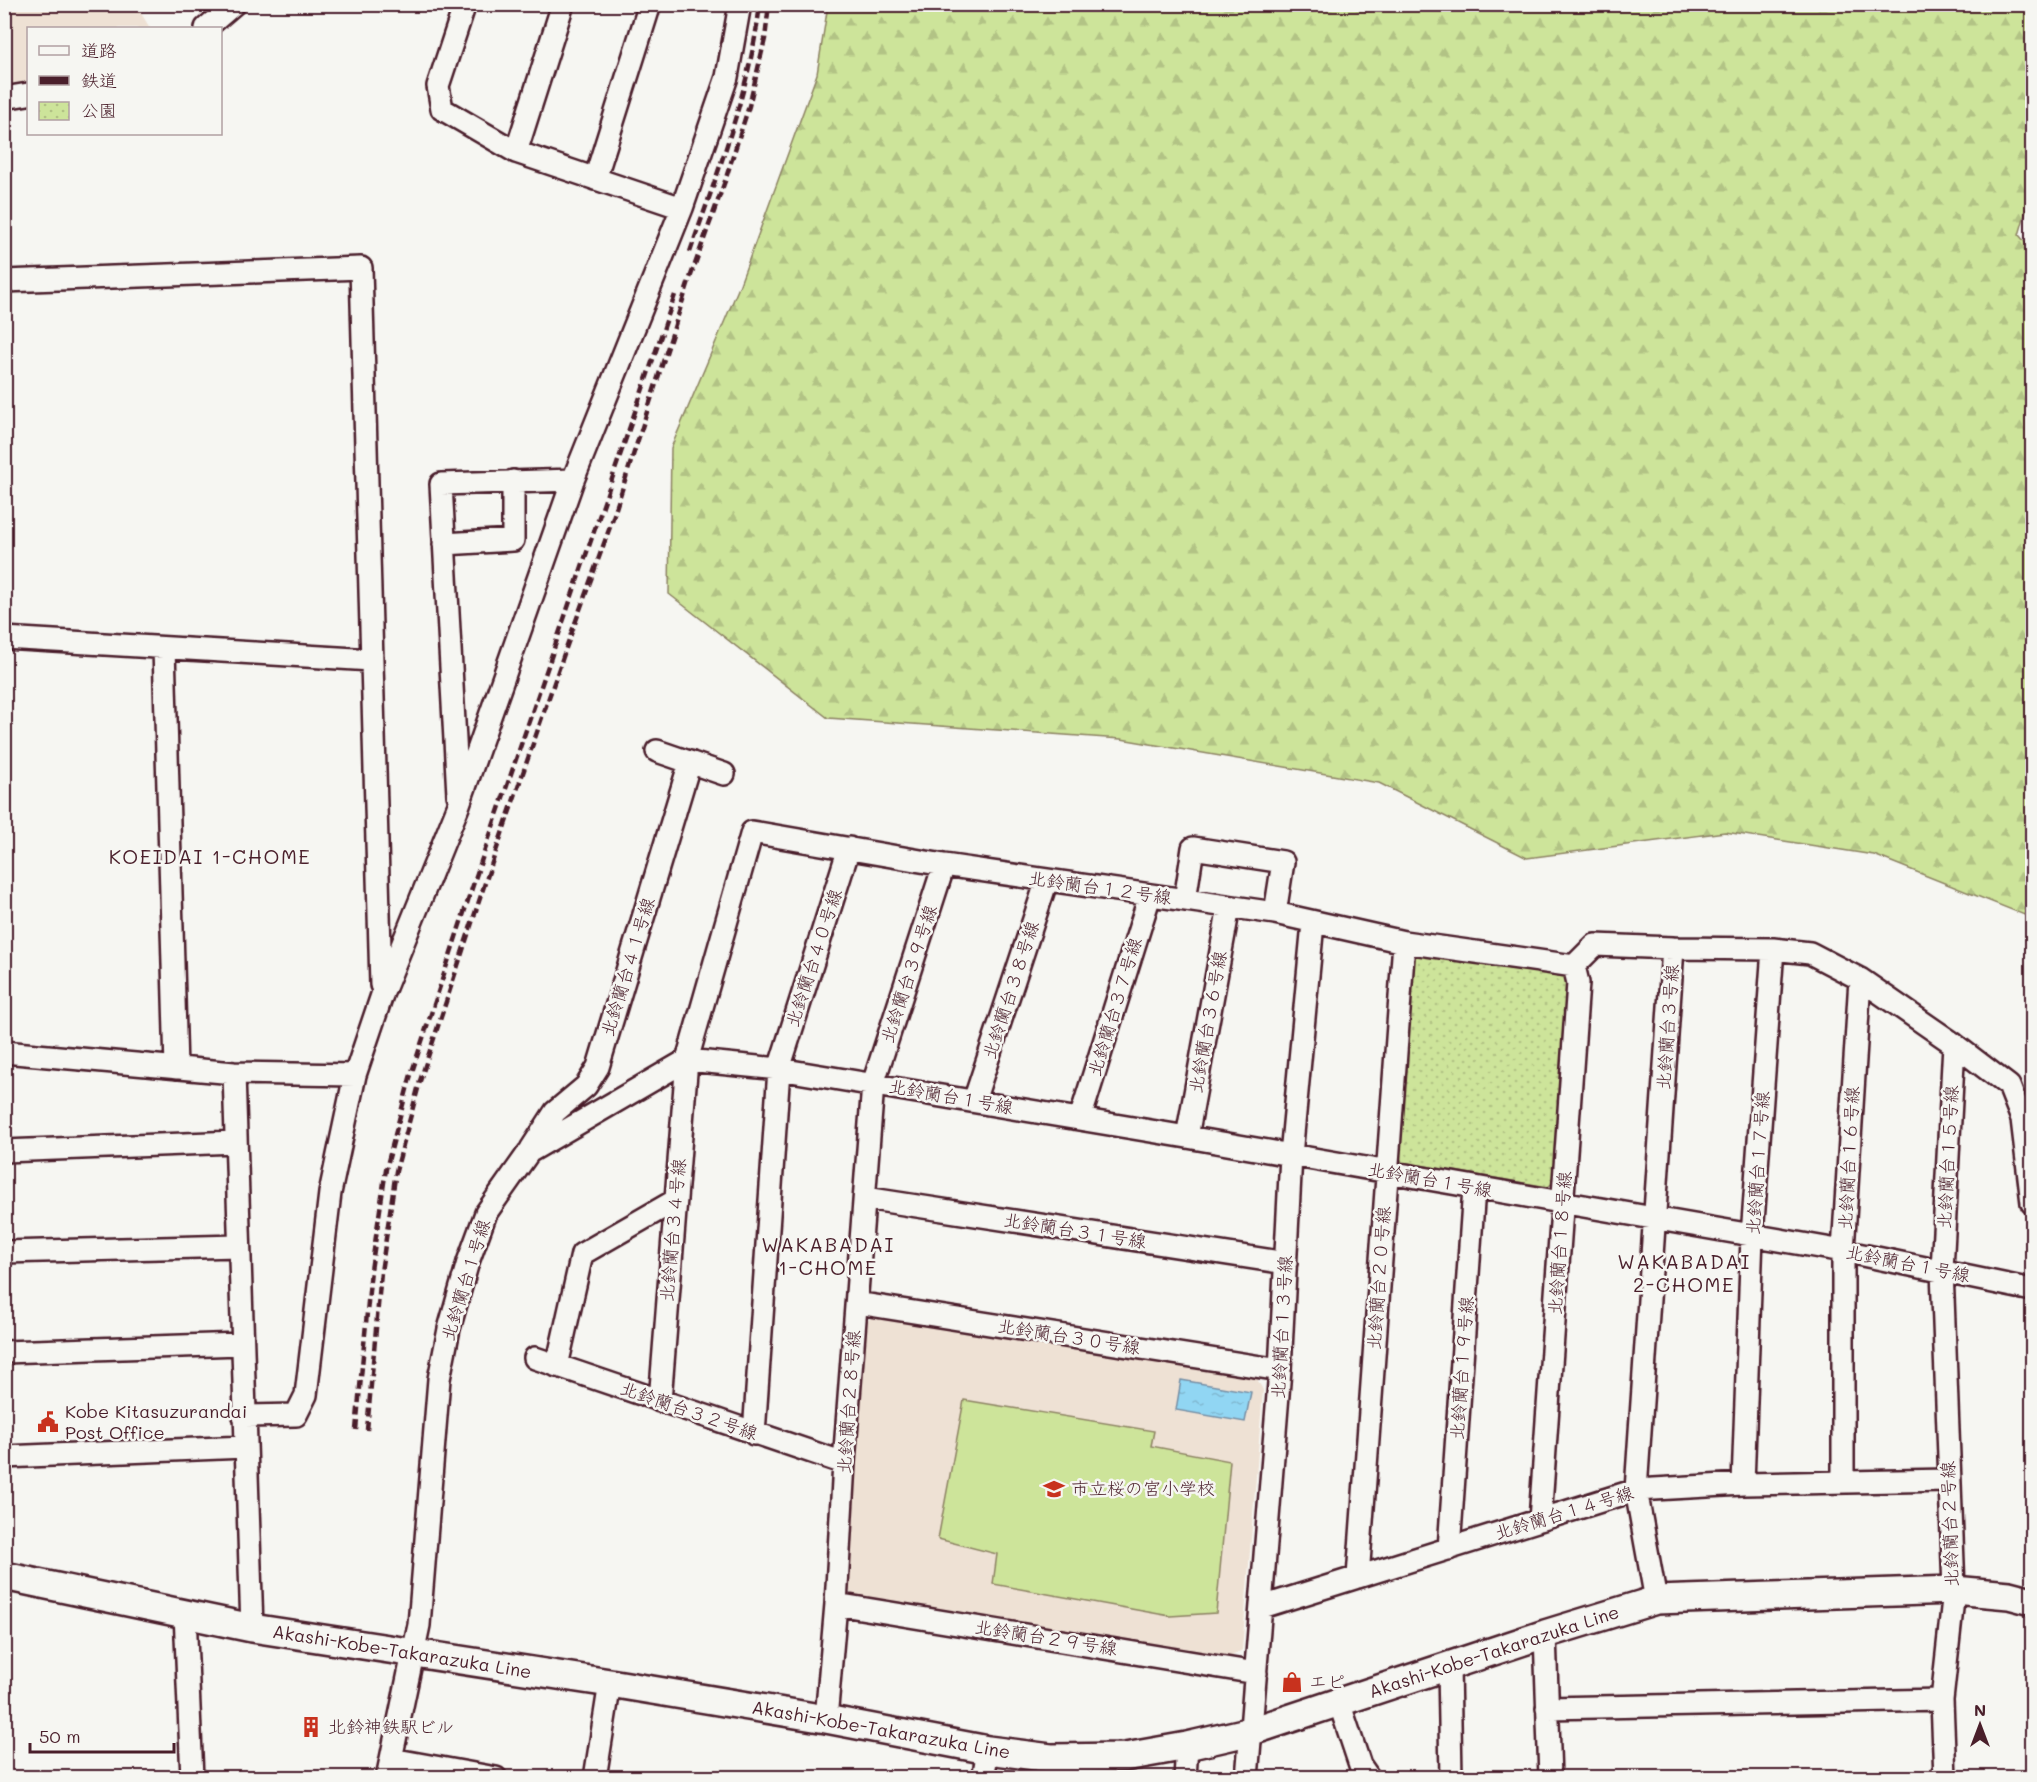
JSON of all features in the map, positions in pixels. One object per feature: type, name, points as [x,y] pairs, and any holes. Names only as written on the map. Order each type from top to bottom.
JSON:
[{"type":"main road","name":"Akashi-Kobe-Takarazuka Line","points":[[4,1576],[252,1628],[610,1683],[825,1719],[988,1750],[1051,1758],[1125,1756],[1187,1746],[1252,1731],[1545,1634],[1656,1600],[1954,1590],[2009,1595],[2032,1601]]},
{"type":"street","points":[[207,27],[234,4]]},
{"type":"street","points":[[465,4],[438,86],[442,109],[516,152],[682,208]]},
{"type":"street","points":[[516,152],[563,4]]},
{"type":"street","points":[[596,179],[650,4]]},
{"type":"street","points":[[244,1416],[296,1415],[306,1395],[330,1193],[355,1075],[382,995],[458,807],[573,480],[682,208],[727,76],[740,4]]},
{"type":"street","points":[[4,98],[27,94]]},
{"type":"street","points":[[4,281],[361,268],[382,995]]},
{"type":"street","points":[[458,807],[441,484],[573,480]]},
{"type":"street","points":[[444,544],[513,540],[513,482]]},
{"type":"street","points":[[4,638],[372,660]]},
{"type":"street","points":[[164,648],[176,1068]]},
{"type":"street","points":[[657,751],[724,774]]},
{"type":"street","name":"北鈴蘭台４１号線","points":[[529,1152],[555,1112],[586,1086],[598,1067],[690,762]]},
{"type":"street","name":"北鈴蘭台１２号線","points":[[687,1060],[752,832],[944,865],[1275,913],[1404,942],[1574,966]]},
{"type":"street","name":"北鈴蘭台４０号線","points":[[754,1434],[779,1069],[849,848]]},
{"type":"street","points":[[1185,900],[1193,848],[1283,862],[1275,913]]},
{"type":"street","name":"北鈴蘭台３９号線","points":[[873,1084],[944,865]]},
{"type":"street","name":"北鈴蘭台３８号線","points":[[974,1101],[1047,880]]},
{"type":"street","name":"北鈴蘭台３７号線","points":[[1080,1119],[1150,895]]},
{"type":"street","name":"北鈴蘭台３６号線","points":[[1187,1137],[1229,907]]},
{"type":"street","name":"北鈴蘭台１３号線","points":[[1247,1778],[1280,1370],[1291,1155],[1313,923]]},
{"type":"street","name":"北鈴蘭台２０号線","points":[[1358,1577],[1404,942]]},
{"type":"street","points":[[1574,966],[1594,945],[1673,948]]},
{"type":"street","name":"北鈴蘭台３号線","points":[[1656,1600],[1636,1490],[1673,948],[1773,949],[1810,953],[1860,979],[1954,1044],[2009,1086],[2022,1119],[2032,1203]]},
{"type":"street","name":"北鈴蘭台１７号線","points":[[1743,1484],[1752,1236],[1773,949]]},
{"type":"street","name":"北鈴蘭台１８号線","points":[[1540,1520],[1578,983],[1574,966]]},
{"type":"street","name":"北鈴蘭台１６号線","points":[[1843,1482],[1843,1251],[1860,979]]},
{"type":"street","name":"北鈴蘭台１５号線","points":[[1941,1270],[1954,1044]]},
{"type":"street","points":[[4,1052],[234,1074],[355,1075]]},
{"type":"street","name":"北鈴蘭台１号線","points":[[389,1768],[419,1624],[439,1379],[449,1329],[468,1262],[486,1213],[529,1152],[687,1060],[779,1069],[1187,1137],[1843,1251],[2032,1290]]},
{"type":"street","name":"北鈴蘭台３４号線","points":[[660,1401],[687,1060]]},
{"type":"street","points":[[234,1074],[252,1628]]},
{"type":"street","name":"北鈴蘭台２８号線","points":[[825,1719],[836,1604],[844,1463],[873,1084]]},
{"type":"street","points":[[4,1151],[236,1142]]},
{"type":"street","name":"北鈴蘭台１９号線","points":[[1449,1549],[1474,1188]]},
{"type":"street","name":"北鈴蘭台３１号線","points":[[865,1198],[1286,1263]]},
{"type":"street","points":[[557,1366],[582,1254],[676,1200]]},
{"type":"street","points":[[4,1252],[238,1246]]},
{"type":"street","name":"北鈴蘭台２号線","points":[[1941,1270],[1954,1590],[1942,1700],[1945,1778]]},
{"type":"street","name":"北鈴蘭台３０号線","points":[[857,1303],[1280,1370]]},
{"type":"street","points":[[4,1352],[241,1344]]},
{"type":"street","name":"北鈴蘭台３２号線","points":[[535,1358],[844,1463]]},
{"type":"street","points":[[4,1457],[245,1447]]},
{"type":"street","name":"北鈴蘭台１４号線","points":[[1262,1607],[1636,1490],[1743,1484],[1948,1480]]},
{"type":"street","name":"北鈴蘭台２９号線","points":[[836,1604],[1256,1673]]},
{"type":"street","points":[[185,1613],[192,1778]]},
{"type":"street","points":[[1545,1634],[1550,1778]]},
{"type":"street","points":[[1449,1666],[1451,1778]]},
{"type":"street","points":[[595,1778],[610,1683]]},
{"type":"street","points":[[1547,1708],[1942,1700]]},
{"type":"street","points":[[1339,1702],[1360,1766],[1369,1778]]},
{"type":"street","points":[[1185,1778],[1187,1746]]},
{"type":"street","points":[[983,1778],[988,1750]]},
{"type":"street","points":[[389,1768],[495,1777]]},
{"type":"shaded area","points":[[5,4],[136,5],[149,27],[27,27],[27,82],[5,87]]},
{"type":"shaded area","name":"市立桜の宮小学校","points":[[878,1315],[1256,1377],[1263,1390],[1242,1650],[1229,1658],[854,1596],[846,1588],[866,1321]]},
{"type":"green space","points":[[828,5],[2032,5],[2032,190],[2019,235],[2032,250],[2032,918],[1874,855],[1725,832],[1527,858],[1379,783],[1121,739],[828,718],[669,594],[671,448],[739,287],[817,74]]},
{"type":"green space","points":[[1417,954],[1565,977],[1572,986],[1556,1180],[1548,1187],[1402,1162],[1395,1149],[1410,959]]},
{"type":"green space","points":[[964,1400],[1154,1431],[1151,1446],[1230,1461],[1216,1613],[1170,1616],[993,1584],[997,1554],[938,1539]]},
{"type":"water","points":[[1181,1380],[1251,1392],[1245,1422],[1176,1410]]},
{"type":"railway","points":[[690,252],[741,99],[760,4]]},
{"type":"railway","points":[[367,1430],[381,1272],[396,1171],[420,1081],[485,883],[610,527],[690,278],[725,181],[749,106],[765,39],[769,4]]},
{"type":"railway","points":[[356,1430],[371,1270],[386,1169],[410,1078],[475,879],[676,292]]},
{"type":"place","name":"Kobe Kitasuzurandai Post Office","points":[[48,1422]]},
{"type":"place","name":"市立桜の宮小学校","points":[[1054,1489]]},
{"type":"place","name":"エピ","points":[[1292,1682]]},
{"type":"place","name":"北鈴神鉄駅ビル","points":[[311,1727]]},
{"type":"district","name":"KOEIDAI 1-CHOME","points":[[210,857]]},
{"type":"district","name":"WAKABADAI 1-CHOME","points":[[828,1256]]},
{"type":"district","name":"WAKABADAI 2-CHOME","points":[[1684,1274]]}]
